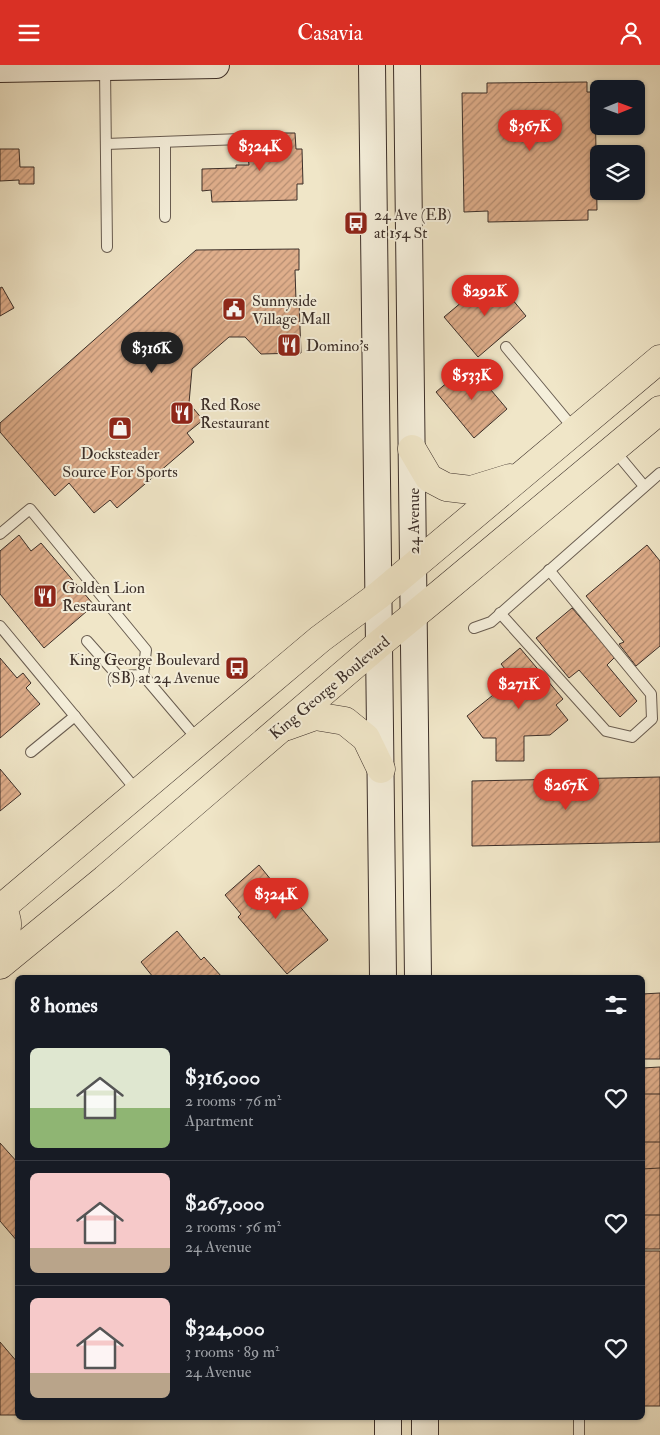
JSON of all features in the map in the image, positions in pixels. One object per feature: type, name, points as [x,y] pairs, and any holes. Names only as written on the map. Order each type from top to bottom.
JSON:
[{"type":"main road","points":[[0,69],[216,65]]},
{"type":"main road","points":[[372,65],[383,975]]},
{"type":"main road","name":"24 Avenue","points":[[407,65],[418,975]]},
{"type":"main road","points":[[0,939],[8,926],[7,917],[1,909],[320,639],[379,595],[660,359]]},
{"type":"main road","name":"King George Boulevard","points":[[0,965],[105,879],[379,643],[414,616],[660,410]]},
{"type":"main road","points":[[412,449],[429,478],[446,487],[471,490],[523,473]]},
{"type":"main road","points":[[280,728],[315,716],[345,721],[366,738],[381,769]]},
{"type":"main road","points":[[388,1420],[388,1435]]},
{"type":"main road","points":[[425,1420],[425,1435]]},
{"type":"lane","points":[[105,67],[107,247]]},
{"type":"lane","points":[[106,144],[241,139]]},
{"type":"lane","points":[[165,142],[165,217]]},
{"type":"lane","points":[[506,347],[575,430]]},
{"type":"lane","points":[[614,450],[644,486]]},
{"type":"lane","points":[[474,628],[490,622],[660,473]]},
{"type":"lane","points":[[0,534],[30,509],[146,650],[143,675],[198,741]]},
{"type":"lane","points":[[500,613],[606,731],[632,737],[652,719],[651,694],[549,570]]},
{"type":"lane","points":[[0,626],[138,792]]},
{"type":"lane","points":[[87,641],[118,676],[143,675]]},
{"type":"lane","points":[[31,752],[75,716]]},
{"type":"lane","points":[[578,1420],[579,1435]]},
{"type":"building","points":[[587,82],[587,92],[590,92],[590,135],[596,135],[596,145],[590,145],[590,200],[597,200],[597,210],[588,210],[588,220],[488,222],[488,211],[464,212],[462,93],[487,93],[487,83]]},
{"type":"building","points":[[252,133],[295,133],[296,149],[302,149],[303,184],[297,184],[297,200],[212,202],[211,190],[202,191],[202,169],[236,168],[236,165],[249,165],[248,156],[252,156]]},
{"type":"building","points":[[0,149],[19,149],[20,167],[34,167],[34,184],[19,184],[19,180],[0,181]]},
{"type":"building","points":[[299,249],[299,270],[295,270],[296,301],[299,301],[301,353],[261,354],[245,337],[229,337],[192,369],[189,403],[203,420],[187,433],[194,442],[117,508],[110,500],[94,513],[69,483],[55,496],[0,432],[0,423],[196,250]]},
{"type":"building","points":[[493,276],[526,316],[478,357],[444,317]]},
{"type":"building","points":[[2,287],[14,308],[0,316],[0,288]]},
{"type":"building","points":[[469,364],[507,409],[474,438],[436,392]]},
{"type":"building","points":[[19,535],[31,551],[41,543],[94,605],[44,648],[0,594],[0,551]]},
{"type":"building","points":[[647,545],[660,561],[660,646],[636,666],[619,644],[624,642],[586,596]]},
{"type":"building","points":[[572,608],[615,657],[607,665],[637,701],[620,717],[579,670],[569,678],[536,638]]},
{"type":"building","points":[[520,648],[563,699],[556,705],[568,720],[550,735],[524,736],[524,761],[496,761],[496,738],[483,738],[467,716],[513,679],[501,664]]},
{"type":"building","points":[[0,658],[17,678],[23,673],[31,683],[26,688],[40,704],[0,738]]},
{"type":"building","points":[[0,769],[21,794],[0,811]]},
{"type":"building","points":[[660,777],[660,842],[472,846],[472,781]]},
{"type":"building","points":[[259,865],[276,886],[281,884],[328,940],[287,974],[238,917],[241,914],[225,895]]},
{"type":"building","points":[[177,931],[201,960],[204,957],[220,975],[151,975],[141,962]]},
{"type":"building","points":[[660,993],[660,1059],[645,1059],[645,994]]},
{"type":"building","points":[[660,1067],[660,1249],[645,1249],[645,1068]]},
{"type":"building","points":[[645,1094],[660,1094],[660,1142],[645,1142]]},
{"type":"building","points":[[0,1143],[15,1160],[15,1238],[0,1221]]},
{"type":"building","points":[[660,1168],[660,1215],[645,1215],[645,1169]]},
{"type":"building","points":[[645,1251],[660,1251],[660,1406],[645,1406]]},
{"type":"building","points":[[0,1342],[15,1360],[15,1415],[0,1415]]},
{"type":"place","name":"24 Ave (EB) at 154 St","points":[[356,223]]},
{"type":"place","name":"Sunnyside Village Mall","points":[[234,309]]},
{"type":"place","name":"Domino's","points":[[289,345]]},
{"type":"place","name":"Red Rose Restaurant","points":[[182,413]]},
{"type":"place","name":"Docksteader Source For Sports","points":[[120,428]]},
{"type":"place","name":"Golden Lion Restaurant","points":[[45,596]]},
{"type":"place","name":"King George Boulevard (SB) at 24 Avenue","points":[[237,668]]}]
